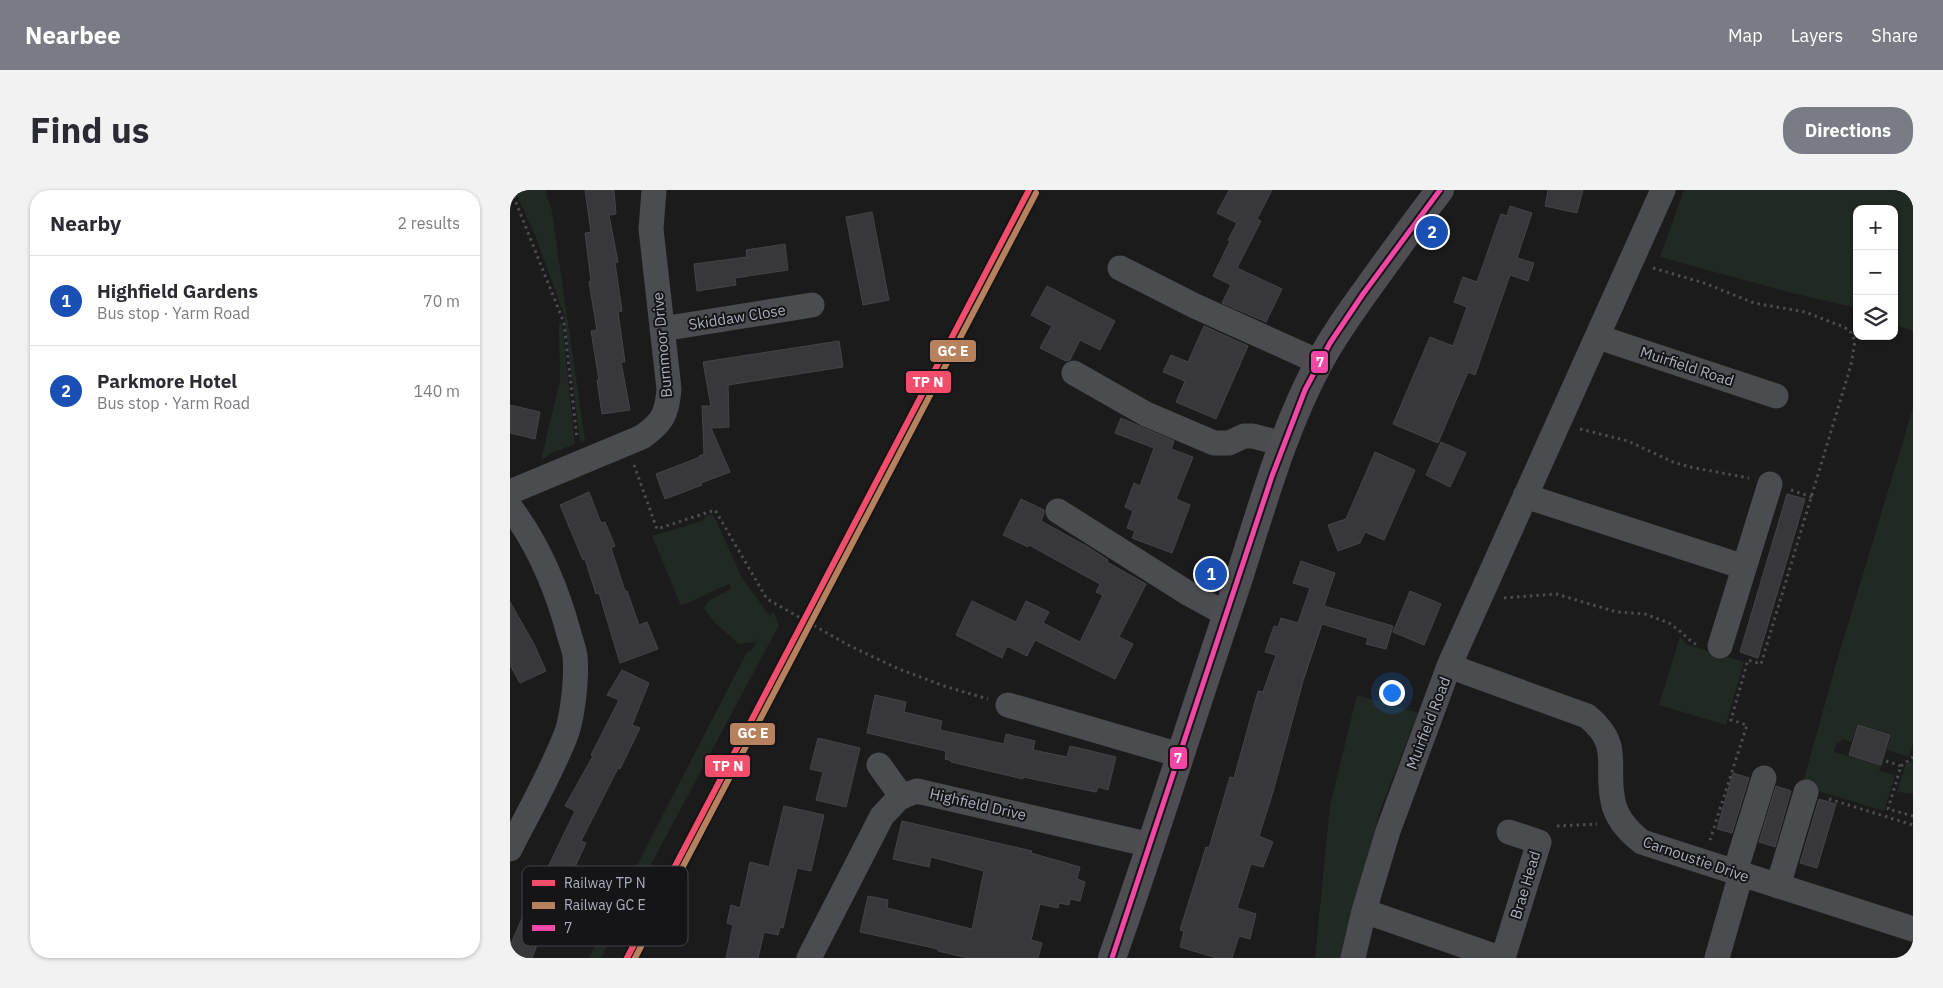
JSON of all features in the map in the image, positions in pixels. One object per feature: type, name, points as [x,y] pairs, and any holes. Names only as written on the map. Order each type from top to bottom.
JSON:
[{"type":"main road","points":[[1112,958],[1283,444],[1319,362],[1350,313],[1405,235],[1440,190]]},
{"type":"street","name":"Burnmoor Drive","points":[[510,492],[627,444],[655,428],[665,413],[669,389],[651,230],[654,190]]},
{"type":"street","name":"Muirfield Road","points":[[1353,958],[1364,911],[1388,831],[1450,666],[1663,190]]},
{"type":"street","points":[[1120,268],[1195,306],[1319,362]]},
{"type":"street","name":"Skiddaw Close","points":[[662,329],[812,306]]},
{"type":"street","name":"Muirfield Road","points":[[1598,337],[1777,395]]},
{"type":"street","points":[[1074,373],[1146,414],[1214,443],[1229,443],[1244,436],[1253,436],[1283,444]]},
{"type":"street","points":[[1720,650],[1770,484]]},
{"type":"street","points":[[1525,496],[1744,567]]},
{"type":"street","points":[[510,507],[530,535],[542,561],[564,615],[575,656],[574,681],[567,731],[549,772],[510,849]]},
{"type":"street","points":[[1058,511],[1186,592],[1226,614]]},
{"type":"street","name":"Carnoustie Drive","points":[[1450,666],[1587,716],[1602,731],[1610,747],[1613,803],[1630,833],[1642,842],[1913,929]]},
{"type":"street","points":[[1008,705],[1180,755]]},
{"type":"street","points":[[818,956],[882,816],[902,796],[879,766]]},
{"type":"street","points":[[1717,958],[1764,778]]},
{"type":"street","name":"Highfield Drive","points":[[902,796],[917,791],[934,793],[1151,844]]},
{"type":"street","points":[[1778,886],[1806,792]]},
{"type":"street","name":"Brae Head","points":[[1364,911],[1502,958],[1538,842],[1509,832]]},
{"type":"path","points":[[511,190],[564,323],[578,446]]},
{"type":"path","points":[[1575,428],[1628,442],[1673,462],[1690,467],[1747,477],[1812,497]]},
{"type":"path","points":[[633,464],[657,529],[715,510],[760,589],[767,600],[776,606],[899,670],[947,687],[1008,705]]},
{"type":"path","points":[[1504,598],[1556,594],[1617,612],[1645,614],[1669,624],[1693,643],[1748,660]]},
{"type":"path","points":[[1913,757],[1901,766],[1888,809],[1913,816]]},
{"type":"path","points":[[1886,760],[1901,766]]},
{"type":"path","points":[[1558,826],[1607,823]]},
{"type":"shaded area","points":[[514,190],[546,190],[551,206],[585,440],[580,442],[564,315],[535,235]]},
{"type":"shaded area","points":[[1684,190],[1913,190],[1913,331],[1898,325],[1898,205],[1853,205],[1853,307],[1792,293],[1660,257]]},
{"type":"shaded area","points":[[559,322],[562,324],[575,444],[552,453],[541,460],[560,380]]},
{"type":"shaded area","points":[[1913,408],[1913,744],[1909,757],[1887,750],[1891,734],[1857,724],[1851,742],[1842,739],[1841,743],[1837,742],[1834,752],[1881,765],[1879,771],[1895,775],[1884,811],[1802,786],[1838,657]]},
{"type":"shaded area","points":[[708,515],[712,515],[716,520],[742,578],[770,616],[773,611],[779,625],[650,866],[637,866],[747,652],[752,650],[758,638],[755,642],[739,644],[716,624],[704,609],[709,601],[731,588],[729,584],[681,606],[652,536],[702,521]]},
{"type":"shaded area","points":[[1680,636],[1686,644],[1744,662],[1726,725],[1659,705]]},
{"type":"shaded area","points":[[1357,695],[1418,713],[1381,808],[1349,924],[1342,958],[1315,958],[1330,805]]},
{"type":"shaded area","points":[[1913,762],[1913,794],[1897,792],[1906,764]]},
{"type":"shaded area","points":[[595,946],[607,946],[601,958],[589,958]]},
{"type":"building","points":[[585,190],[614,190],[616,214],[609,215],[618,262],[615,263],[622,311],[618,312],[625,362],[621,362],[630,410],[602,414],[591,331],[597,330],[589,282],[591,281],[585,233],[591,232]]},
{"type":"building","points":[[1229,190],[1272,190],[1257,219],[1261,221],[1237,268],[1282,289],[1266,322],[1222,303],[1231,285],[1213,276],[1237,223],[1217,213]]},
{"type":"building","points":[[1548,190],[1583,190],[1577,213],[1545,206]]},
{"type":"building","points":[[1510,206],[1532,213],[1517,258],[1534,263],[1528,281],[1510,275],[1475,375],[1468,372],[1438,443],[1393,424],[1430,337],[1453,346],[1467,307],[1454,302],[1463,277],[1477,282],[1501,214],[1507,216]]},
{"type":"building","points":[[872,212],[889,300],[863,305],[846,217]]},
{"type":"building","points":[[785,244],[788,270],[735,278],[736,285],[697,291],[694,264],[747,257],[746,250]]},
{"type":"building","points":[[1047,286],[1115,321],[1100,350],[1080,340],[1070,360],[1066,361],[1040,348],[1052,326],[1031,315]]},
{"type":"building","points":[[1204,326],[1248,346],[1216,419],[1176,402],[1185,381],[1163,372],[1171,355],[1188,362]]},
{"type":"building","points":[[839,341],[843,367],[728,385],[729,427],[711,428],[730,472],[665,499],[656,474],[704,454],[702,406],[711,406],[703,362]]},
{"type":"building","points":[[510,405],[540,412],[535,439],[510,433]]},
{"type":"building","points":[[1121,418],[1174,441],[1171,449],[1193,457],[1176,499],[1190,505],[1172,553],[1132,538],[1135,531],[1127,528],[1133,511],[1125,507],[1134,483],[1140,486],[1154,448],[1115,433]]},
{"type":"building","points":[[1441,442],[1466,453],[1450,487],[1426,475]]},
{"type":"building","points":[[1375,452],[1415,470],[1384,540],[1365,532],[1360,543],[1338,551],[1328,525],[1346,519]]},
{"type":"building","points":[[589,492],[601,523],[605,522],[615,546],[611,548],[625,591],[627,591],[639,625],[647,622],[658,649],[620,663],[599,593],[596,594],[585,559],[583,560],[560,505]]},
{"type":"building","points":[[1787,494],[1805,499],[1758,658],[1740,652]]},
{"type":"building","points":[[1021,499],[1044,510],[1041,521],[1088,547],[1108,560],[1107,562],[1146,584],[1119,637],[1133,644],[1115,679],[1035,640],[1027,656],[1007,646],[1002,658],[956,635],[972,601],[1016,622],[1026,601],[1049,612],[1043,623],[1080,642],[1103,595],[1096,592],[1100,584],[1029,545],[1028,547],[1003,535]]},
{"type":"building","points":[[1301,561],[1335,573],[1324,606],[1393,626],[1386,649],[1366,644],[1368,638],[1322,624],[1303,681],[1259,836],[1273,842],[1263,867],[1251,864],[1237,908],[1256,914],[1250,939],[1239,936],[1232,958],[1217,958],[1180,947],[1184,931],[1180,930],[1206,847],[1209,848],[1230,777],[1234,778],[1258,691],[1263,692],[1276,655],[1265,652],[1274,626],[1278,627],[1281,618],[1298,623],[1310,588],[1293,583]]},
{"type":"building","points":[[1410,591],[1441,604],[1424,645],[1393,632]]},
{"type":"building","points":[[510,602],[534,644],[546,671],[520,683],[510,665]]},
{"type":"building","points":[[622,670],[649,683],[632,725],[640,728],[581,841],[586,843],[575,866],[549,866],[575,811],[565,806],[593,756],[591,755],[619,700],[607,695]]},
{"type":"building","points":[[875,695],[906,702],[904,712],[942,721],[940,730],[1004,744],[1006,734],[1035,741],[1033,750],[1067,757],[1070,746],[1116,757],[1108,790],[1098,787],[1096,792],[1023,777],[1023,779],[951,762],[945,759],[946,751],[867,733]]},
{"type":"building","points":[[1858,725],[1890,735],[1881,765],[1849,755]]},
{"type":"building","points":[[818,738],[860,748],[846,807],[816,800],[823,772],[810,769]]},
{"type":"building","points":[[1733,773],[1749,778],[1732,833],[1717,829]]},
{"type":"building","points":[[1776,786],[1791,791],[1775,847],[1759,842]]},
{"type":"building","points":[[1819,799],[1836,804],[1817,868],[1800,863]]},
{"type":"building","points":[[784,806],[824,815],[811,871],[797,868],[783,928],[780,927],[778,935],[764,932],[758,958],[726,958],[733,925],[727,923],[731,905],[740,908],[750,862],[769,867]]},
{"type":"building","points":[[902,821],[1032,851],[1031,853],[1080,867],[1077,879],[1085,882],[1080,901],[1070,899],[1069,905],[1059,903],[1058,908],[1040,904],[1031,940],[1042,943],[1038,958],[968,958],[938,951],[938,949],[860,932],[868,896],[888,900],[887,908],[972,929],[984,871],[931,857],[929,867],[893,859]]},
{"type":"building","points":[[522,918],[522,946],[537,946],[532,958],[510,958],[510,946]]},
{"type":"transit line","points":[[675,866],[1029,190]]},
{"type":"transit line","name":"7","points":[[1112,958],[1272,476],[1305,390],[1330,343],[1363,294],[1440,190]]},
{"type":"transit line","points":[[683,866],[1036,193]]},
{"type":"transit line","points":[[627,958],[633,946]]},
{"type":"transit line","points":[[635,958],[641,946]]},
{"type":"place","name":"Parkmore Hotel","points":[[1432,232]]},
{"type":"place","name":"Highfield Gardens","points":[[1211,574]]}]
